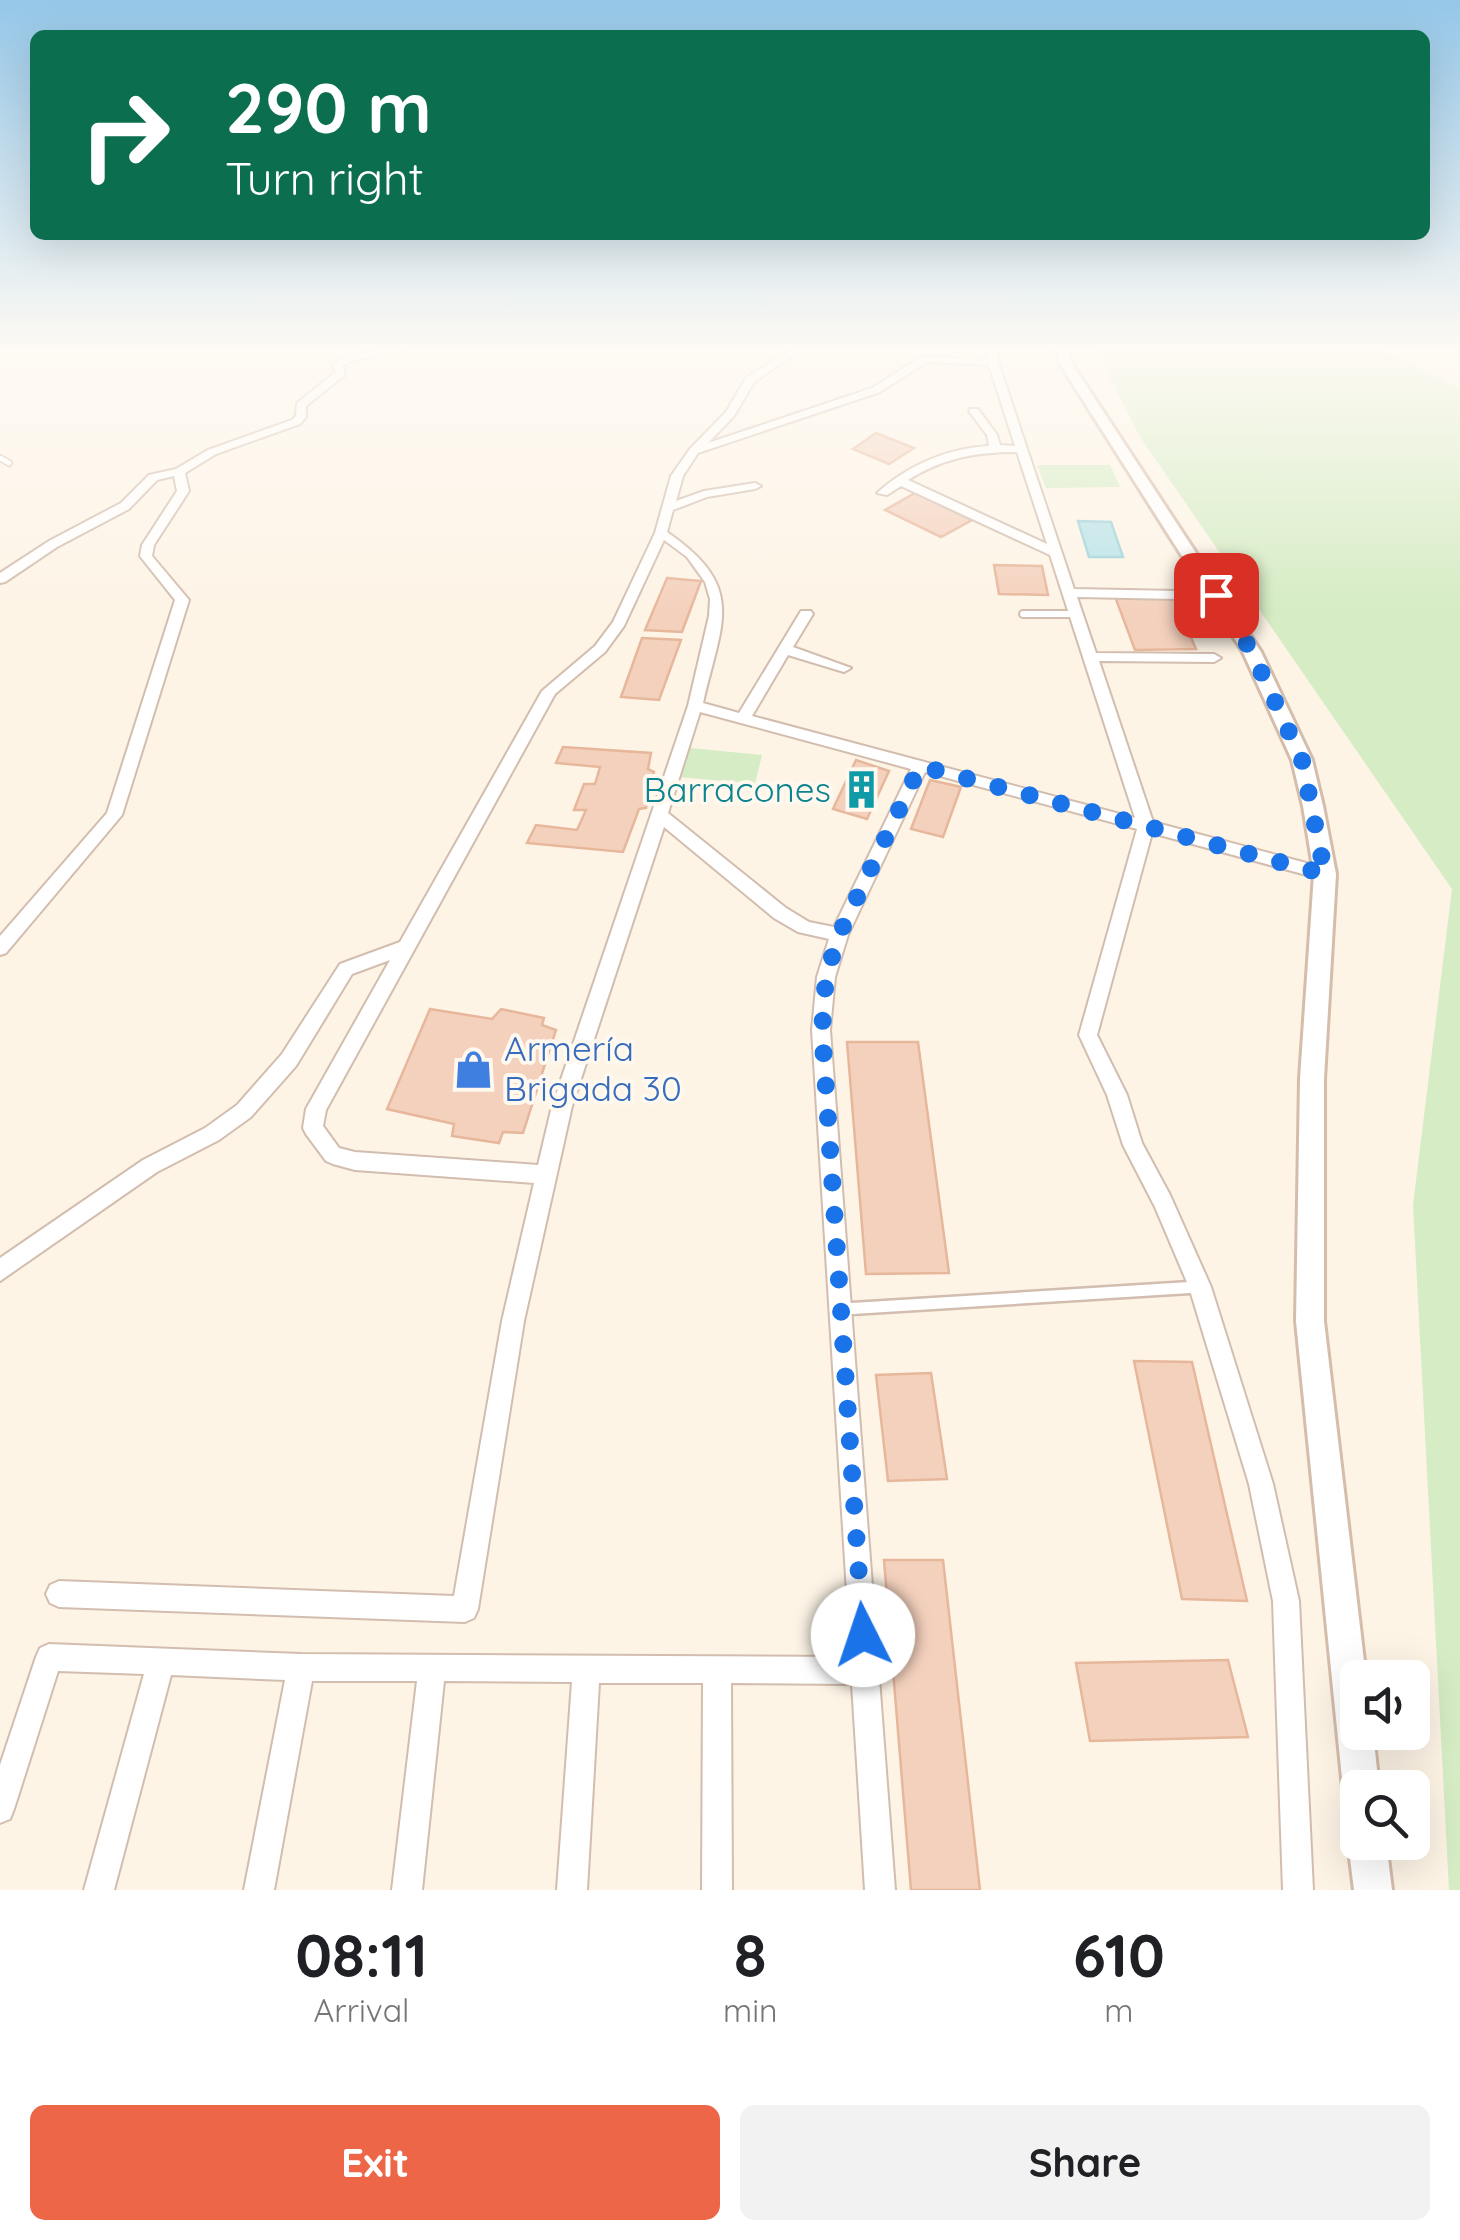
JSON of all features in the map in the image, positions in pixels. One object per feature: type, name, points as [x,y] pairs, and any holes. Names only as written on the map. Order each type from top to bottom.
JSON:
[{"type":"main road","points":[[1113,436],[1252,652],[1276,698],[1302,760],[1325,874],[1312,1079],[1310,1322],[1359,1770]]},
{"type":"main road","points":[[1370,1860],[1373,1890]]},
{"type":"street","points":[[0,579],[53,544],[125,506],[154,478],[179,472],[212,452],[256,436]]},
{"type":"street","points":[[544,1176],[355,1161],[333,1154],[313,1128],[316,1109],[549,691],[600,649],[619,623],[662,533],[676,476],[708,436]]},
{"type":"street","points":[[694,451],[738,436]]},
{"type":"street","points":[[992,436],[995,448]]},
{"type":"street","points":[[1018,436],[1146,826],[1088,1035],[1117,1095],[1133,1146],[1164,1202],[1200,1286],[1261,1484],[1286,1600],[1298,1890]]},
{"type":"street","points":[[883,493],[959,450],[1022,449]]},
{"type":"street","points":[[0,948],[114,815],[182,600],[146,556],[148,545],[183,491],[179,472]]},
{"type":"street","points":[[900,480],[1057,553]]},
{"type":"street","points":[[666,509],[704,494],[755,486]]},
{"type":"street","points":[[59,1594],[466,1608],[512,1321],[544,1176],[562,1106],[694,706],[716,598],[712,582],[691,554],[662,533]]},
{"type":"street","points":[[1070,594],[1178,596]]},
{"type":"street","points":[[744,719],[806,614]]},
{"type":"street","points":[[784,649],[844,668]]},
{"type":"street","points":[[1090,657],[1214,658]]},
{"type":"street","points":[[694,706],[1325,874]]},
{"type":"street","points":[[880,1890],[822,1030],[826,976],[839,935],[920,766]]},
{"type":"street","points":[[660,815],[780,913],[804,927],[839,935]]},
{"type":"street","points":[[0,1271],[150,1166],[212,1134],[244,1111],[280,1072],[346,969],[408,946]]},
{"type":"street","points":[[0,1809],[49,1658],[301,1668],[865,1671]]},
{"type":"street","points":[[99,1890],[161,1662]]},
{"type":"street","points":[[260,1890],[301,1668]]},
{"type":"street","points":[[407,1890],[432,1669]]},
{"type":"street","points":[[572,1890],[586,1671]]},
{"type":"street","points":[[717,1672],[717,1890]]},
{"type":"lane","points":[[0,458],[10,463]]},
{"type":"lane","points":[[1023,614],[1076,614]]},
{"type":"lane","points":[[840,1309],[1200,1286]]},
{"type":"green space","points":[[1460,436],[1460,1890],[1449,1890],[1413,1205],[1452,889],[1140,437]]},
{"type":"green space","points":[[1037,465],[1110,465],[1120,487],[1046,488]]},
{"type":"green space","points":[[690,748],[762,755],[755,784],[680,777]]},
{"type":"water","points":[[1078,521],[1111,522],[1123,557],[1089,557]]},
{"type":"building","points":[[871,436],[884,436],[914,448],[889,464],[853,449]]},
{"type":"building","points":[[915,493],[972,520],[941,537],[885,510]]},
{"type":"building","points":[[994,565],[1042,566],[1048,595],[999,594]]},
{"type":"building","points":[[667,578],[701,581],[682,632],[645,630]]},
{"type":"building","points":[[1114,594],[1172,594],[1196,649],[1135,650]]},
{"type":"building","points":[[642,638],[681,640],[659,700],[621,697]]},
{"type":"building","points":[[563,747],[651,753],[648,769],[654,772],[646,808],[639,809],[623,852],[527,843],[536,825],[577,830],[586,810],[574,810],[584,784],[595,784],[600,767],[556,763]]},
{"type":"building","name":"Barracones","points":[[856,760],[889,771],[867,819],[833,809]]},
{"type":"building","points":[[930,780],[961,787],[943,837],[911,829]]},
{"type":"building","name":"Armería Brigada 30","points":[[430,1009],[492,1019],[501,1009],[544,1018],[542,1025],[556,1030],[523,1133],[503,1132],[499,1143],[452,1136],[454,1124],[387,1109]]},
{"type":"building","points":[[847,1042],[918,1042],[949,1273],[866,1274]]},
{"type":"building","points":[[1134,1361],[1192,1362],[1247,1601],[1182,1599]]},
{"type":"building","points":[[931,1373],[947,1479],[888,1481],[876,1375]]},
{"type":"building","points":[[884,1560],[943,1560],[980,1890],[911,1890]]},
{"type":"building","points":[[1228,1660],[1248,1737],[1090,1741],[1076,1663]]},
{"type":"place","name":"Barracones","points":[[861,790]]},
{"type":"place","name":"Armería Brigada 30","points":[[474,1069]]},
{"type":"route","points":[[863,1635],[822,1030],[826,976],[839,935],[920,766],[1325,874],[1302,760],[1276,698],[1216,595]]}]
